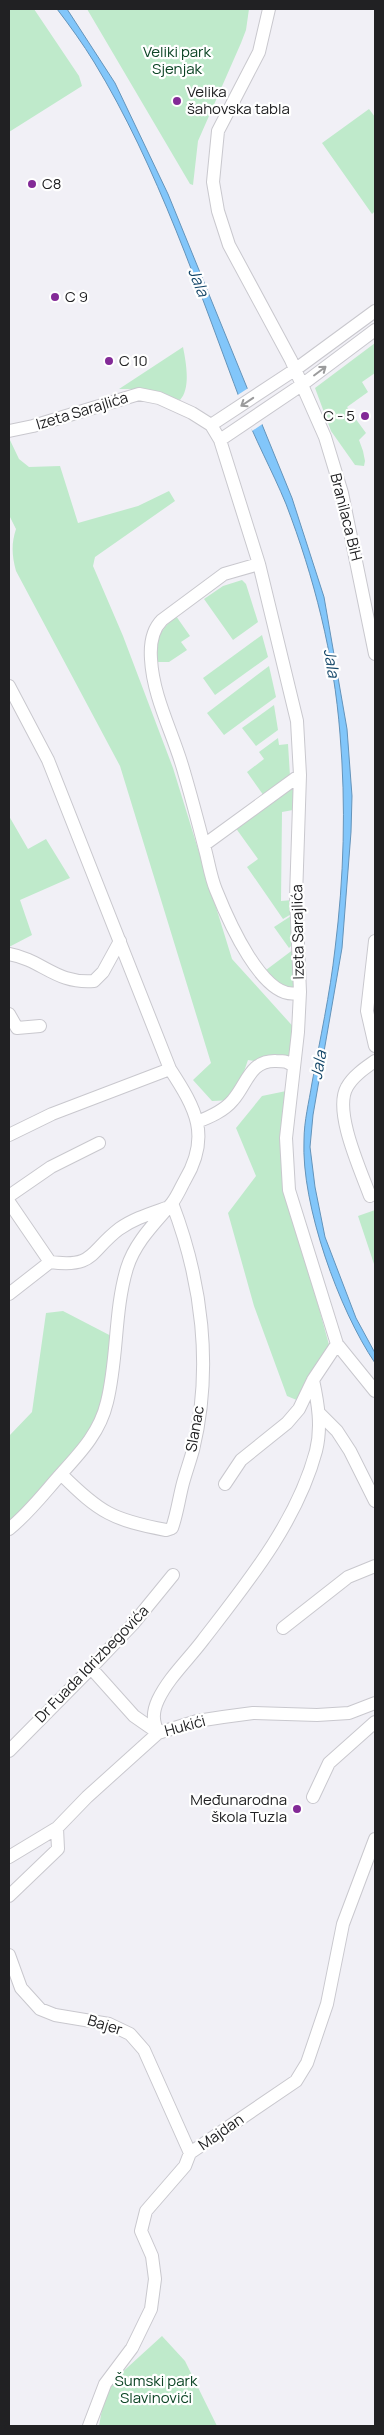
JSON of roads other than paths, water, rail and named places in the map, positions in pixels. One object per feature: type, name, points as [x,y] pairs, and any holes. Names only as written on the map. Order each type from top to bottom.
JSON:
[{"type":"street","name":"Branilaca BiH","points":[[269,9],[259,52],[218,131],[213,182],[218,211],[229,245],[296,369],[324,437],[342,493],[375,654]]},
{"type":"street","points":[[211,425],[296,369],[375,311]]},
{"type":"street","points":[[220,440],[303,384],[375,330]]},
{"type":"street","name":"Izeta Sarajlića","points":[[9,431],[33,426],[139,394],[159,398],[192,413],[211,425],[220,440],[259,564],[296,721],[300,775],[296,897],[300,992],[295,994],[278,989],[266,980],[253,964],[241,945],[215,889],[184,769],[159,698],[151,664],[151,646],[156,628],[170,614],[224,574],[259,564]]},
{"type":"street","points":[[9,686],[48,760],[170,1069],[189,1098],[197,1122],[199,1150],[195,1163],[169,1206],[135,1247],[120,1301],[107,1403],[102,1418],[84,1450],[35,1505],[9,1529]]},
{"type":"street","points":[[204,845],[300,775]]},
{"type":"street","points":[[9,954],[19,956],[69,981],[94,981],[103,972],[120,941]]},
{"type":"street","points":[[375,941],[367,1011],[375,1046]]},
{"type":"street","points":[[300,992],[286,1138],[289,1190],[337,1344],[375,1391]]},
{"type":"street","points":[[9,1014],[17,1028],[40,1026]]},
{"type":"street","points":[[197,1122],[219,1112],[234,1100],[251,1071],[260,1064],[273,1061],[288,1062],[294,1067]]},
{"type":"street","points":[[370,1196],[345,1121],[342,1104],[346,1088],[358,1073],[375,1061]]},
{"type":"street","points":[[9,1135],[52,1114],[170,1069]]},
{"type":"street","points":[[9,1196],[51,1167],[99,1143]]},
{"type":"street","points":[[9,1202],[50,1262]]},
{"type":"street","points":[[9,1294],[50,1262],[71,1265],[83,1261],[128,1223],[169,1206]]},
{"type":"street","name":"Slanac","points":[[61,1474],[86,1499],[112,1516],[166,1530],[172,1528],[194,1441],[200,1406],[204,1349],[195,1280],[182,1228],[169,1206]]},
{"type":"street","points":[[224,1484],[241,1460],[287,1423],[298,1409],[313,1380],[337,1344]]},
{"type":"street","points":[[158,1733],[153,1719],[157,1702],[171,1677],[241,1593],[284,1526],[302,1490],[316,1450],[320,1414],[313,1380]]},
{"type":"street","points":[[320,1414],[337,1432],[350,1450],[375,1501]]},
{"type":"street","points":[[283,1628],[348,1577],[375,1566]]},
{"type":"street","name":"Dr Fuada Idrizbegovića","points":[[9,1751],[133,1624],[173,1575]]},
{"type":"street","points":[[91,1668],[134,1716],[158,1733]]},
{"type":"street","name":"Hukići","points":[[9,1857],[57,1828],[87,1797],[158,1733],[197,1721],[223,1717],[253,1713],[318,1715],[349,1713],[375,1704]]},
{"type":"street","points":[[313,1798],[329,1763],[375,1722]]},
{"type":"street","points":[[9,1896],[58,1849],[57,1828]]},
{"type":"street","name":"Majdan","points":[[89,2426],[106,2384],[132,2348],[151,2309],[155,2279],[152,2256],[141,2231],[146,2211],[186,2166],[190,2153],[296,2081],[308,2063],[327,2004],[343,1924],[375,1839]]},
{"type":"street","name":"Bajer","points":[[9,1955],[21,1988],[40,2009],[56,2015],[109,2024],[130,2034],[144,2050],[190,2153]]},
{"type":"water","name":"Jala","points":[[57,9],[67,9],[115,83],[168,194],[292,498],[324,597],[347,729],[352,796],[342,948],[313,1115],[310,1147],[315,1187],[325,1237],[356,1318],[375,1353],[375,1363],[348,1315],[325,1256],[309,1195],[305,1166],[305,1126],[333,966],[343,841],[340,734],[328,646],[314,588],[286,504],[247,417],[158,187],[117,102],[90,55]]},
{"type":"place","name":"Velika šahovska tabla","points":[[177,101]]},
{"type":"place","name":"C8","points":[[32,184]]},
{"type":"place","name":"C 9","points":[[55,297]]},
{"type":"place","name":"C 10","points":[[109,361]]},
{"type":"place","name":"C - 5","points":[[365,416]]},
{"type":"place","name":"Međunarodna škola Tuzla","points":[[297,1809]]},
{"type":"park label","name":"Veliki park Sjenjak","points":[[177,60]]},
{"type":"park label","name":"Šumski park Slavinovići","points":[[156,2390]]}]
